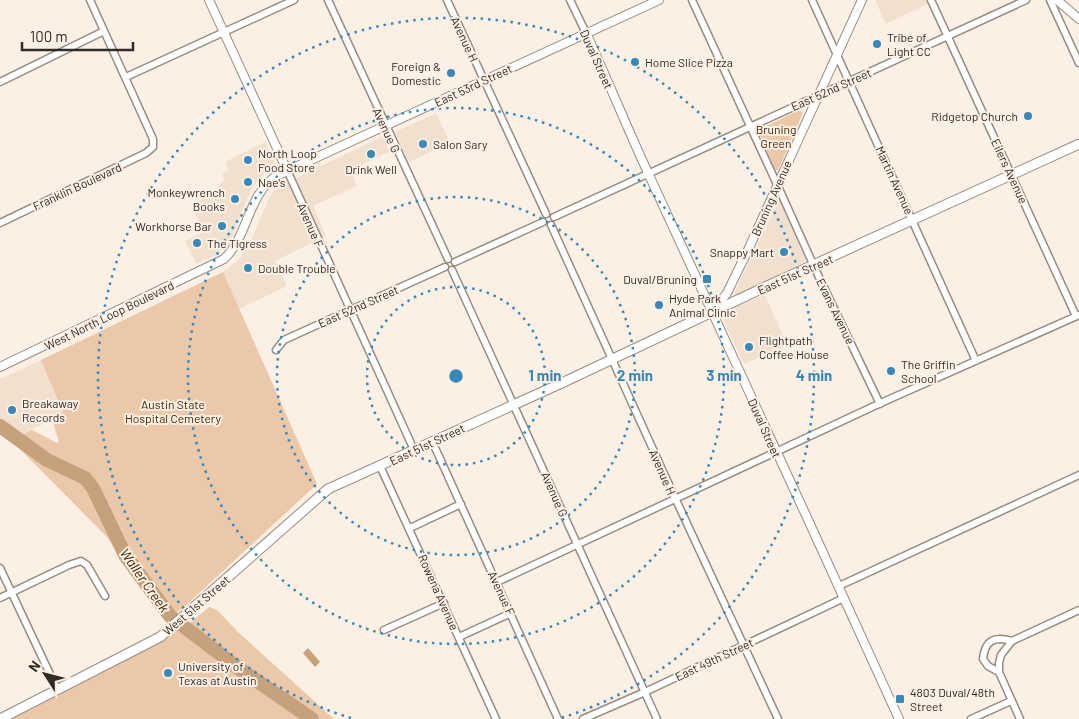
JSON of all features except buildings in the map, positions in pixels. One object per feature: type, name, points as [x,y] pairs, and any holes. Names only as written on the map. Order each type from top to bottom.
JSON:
[{"type":"main road","name":"East 51st Street","points":[[321,494],[328,489],[1079,144]]},
{"type":"main road","name":"West 51st Street","points":[[0,719],[150,643],[171,628],[321,494]]},
{"type":"street","points":[[90,0],[126,77],[294,0]]},
{"type":"street","name":"Avenue F","points":[[209,0],[414,450]]},
{"type":"street","name":"Avenue G","points":[[328,0],[448,259]]},
{"type":"street","name":"Avenue H","points":[[447,0],[546,214]]},
{"type":"street","name":"Duval Street","points":[[570,0],[899,719]]},
{"type":"street","name":"East 53rd Street","points":[[287,170],[659,0]]},
{"type":"street","name":"Evans Avenue","points":[[692,0],[814,266],[880,404]]},
{"type":"street","name":"Martin Avenue","points":[[812,0],[976,361]]},
{"type":"street","name":"Bruning Avenue","points":[[713,312],[727,293],[862,0]]},
{"type":"street","name":"Eilers Avenue","points":[[931,0],[1077,315]]},
{"type":"street","name":"East 52nd Street","points":[[554,217],[750,125],[1026,0]]},
{"type":"street","points":[[1050,0],[1079,63]]},
{"type":"street","points":[[1057,0],[1079,18]]},
{"type":"street","points":[[0,82],[104,31]]},
{"type":"street","name":"Franklin Boulevard","points":[[0,223],[146,153],[153,147],[153,139],[126,77]]},
{"type":"street","name":"West North Loop Boulevard","points":[[0,367],[218,262],[234,249],[262,188],[274,177],[287,170]]},
{"type":"street","points":[[455,262],[543,222],[551,225],[554,222],[554,217],[550,213],[546,214],[542,218],[543,222]]},
{"type":"street","name":"Avenue H","points":[[551,225],[778,719]]},
{"type":"street","points":[[448,259],[455,262],[455,267],[452,270],[445,267],[444,263],[448,259]]},
{"type":"street","name":"East 52nd Street","points":[[276,350],[284,340],[445,267]]},
{"type":"street","name":"Avenue G","points":[[452,270],[657,719]]},
{"type":"street","points":[[497,582],[880,404],[1077,315]]},
{"type":"street","name":"Avenue F","points":[[432,441],[557,717]]},
{"type":"street","name":"Rowena Avenue","points":[[380,466],[496,719]]},
{"type":"street","points":[[839,586],[1079,476]]},
{"type":"street","points":[[410,528],[461,504]]},
{"type":"street","points":[[0,598],[69,565],[81,562],[87,565],[105,596]]},
{"type":"street","points":[[0,568],[57,689]]},
{"type":"street","name":"East 49th Street","points":[[583,719],[645,692],[844,598]]},
{"type":"street","points":[[384,630],[444,603]]},
{"type":"street","points":[[1020,719],[999,672],[999,663],[1002,656],[1012,641],[1079,610]]},
{"type":"street","points":[[459,637],[511,613]]},
{"type":"street","points":[[999,672],[988,666],[983,659],[984,649],[989,642],[996,639],[1012,641]]},
{"type":"street","points":[[970,719],[1011,701]]},
{"type":"street","points":[[548,719],[557,717]]},
{"type":"shaded area","points":[[875,0],[926,0],[928,4],[886,24]]},
{"type":"shaded area","points":[[436,113],[450,143],[409,162],[395,132]]},
{"type":"shaded area","points":[[383,136],[389,152],[350,170],[357,186],[313,206],[326,236],[275,261],[287,286],[239,309],[223,272],[240,258],[250,243],[268,200],[274,191],[296,178]]},
{"type":"shaded area","points":[[265,142],[276,166],[262,175],[252,188],[230,241],[216,255],[196,263],[185,241],[203,232],[191,204],[212,195],[224,179],[222,174],[229,170],[225,162]]},
{"type":"shaded area","points":[[779,200],[806,261],[735,296],[734,293]]},
{"type":"shaded area","points":[[765,295],[787,345],[744,364],[723,320],[725,313],[728,309]]},
{"type":"shaded area","points":[[41,360],[63,414],[17,437],[0,425],[0,379]]},
{"type":"shaded area","points":[[308,648],[320,662],[315,667],[303,653]]},
{"type":"green space","name":"Bruning Green","points":[[799,110],[803,113],[778,170],[775,170],[758,130]]},
{"type":"green space","name":"Austin State Hospital Cemetery","points":[[223,272],[317,484],[183,608],[168,619],[107,537],[10,439],[0,432],[0,425],[17,437],[32,430],[57,443],[59,442],[52,419],[63,413],[41,360]]},
{"type":"green space","name":"University of Texas at Austin","points":[[209,607],[217,610],[238,632],[334,719],[0,719],[151,643],[185,615],[189,624]]},
{"type":"waterway","name":"Waller Creek","points":[[0,426],[47,460],[85,478],[93,488],[125,555],[170,616],[237,667],[312,719]]},
{"type":"place","name":"Tribe of Light CC","points":[[877,44]]},
{"type":"place","name":"Home Slice Pizza","points":[[635,62]]},
{"type":"place","name":"Foreign & Domestic","points":[[451,73]]},
{"type":"place","name":"Ridgetop Church","points":[[1028,116]]},
{"type":"place","name":"Salon Sary","points":[[423,144]]},
{"type":"place","name":"Drink Well","points":[[371,154]]},
{"type":"place","name":"North Loop Food Store","points":[[248,160]]},
{"type":"place","name":"Nae's","points":[[248,182]]},
{"type":"place","name":"Monkeywrench Books","points":[[235,199]]},
{"type":"place","name":"Workhorse Bar","points":[[222,226]]},
{"type":"place","name":"The Tigress","points":[[197,243]]},
{"type":"place","name":"Snappy Mart","points":[[784,252]]},
{"type":"place","name":"Double Trouble","points":[[248,268]]},
{"type":"place","name":"Duval/Bruning","points":[[707,279]]},
{"type":"place","name":"Hyde Park Animal Clinic","points":[[659,305]]},
{"type":"place","name":"Flightpath Coffee House","points":[[749,347]]},
{"type":"place","name":"The Griffin School","points":[[891,371]]},
{"type":"place","name":"Breakaway Records","points":[[12,410]]},
{"type":"place","name":"University of Texas at Austin","points":[[168,673]]},
{"type":"place","name":"4803 Duval/48th Street","points":[[900,699]]}]
